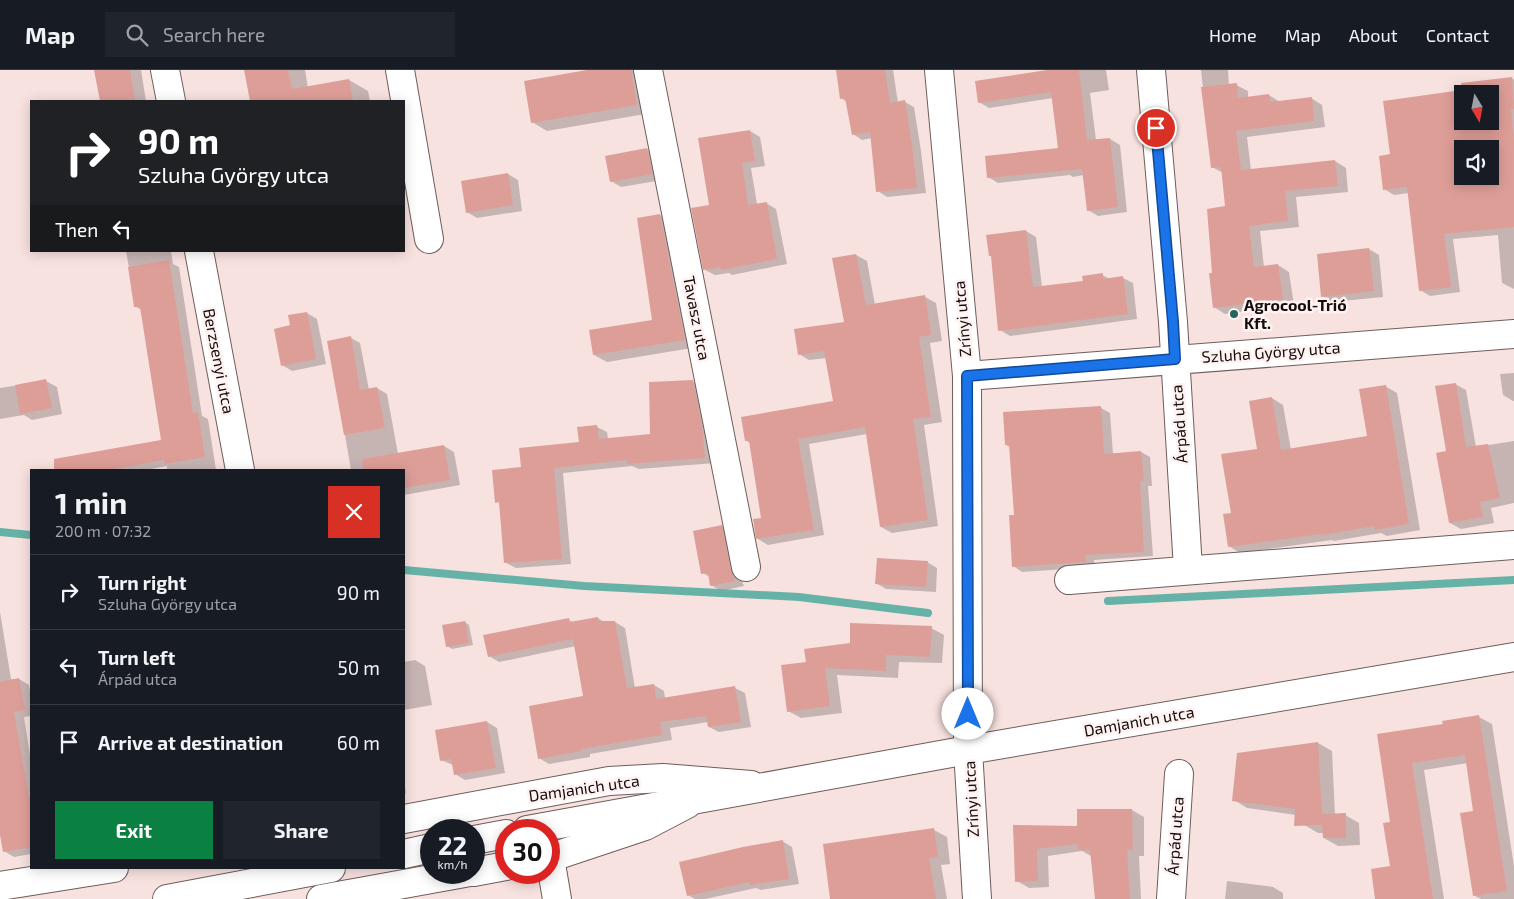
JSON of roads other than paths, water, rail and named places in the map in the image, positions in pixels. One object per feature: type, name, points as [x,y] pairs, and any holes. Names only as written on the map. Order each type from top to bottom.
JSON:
[{"type":"street","points":[[165,70],[171,100]]},
{"type":"street","points":[[400,70],[429,239]]},
{"type":"street","name":"Tavasz utca","points":[[648,70],[746,566]]},
{"type":"street","name":"Zrínyi utca","points":[[939,70],[967,376],[968,750],[977,899]]},
{"type":"street","name":"Árpád utca","points":[[1151,70],[1173,322],[1188,569]]},
{"type":"street","name":"Berzsenyi utca","points":[[199,252],[240,469]]},
{"type":"street","name":"Szluha György utca","points":[[967,376],[1514,334]]},
{"type":"street","points":[[1069,580],[1188,569],[1514,545]]},
{"type":"street","name":"Damjanich utca","points":[[560,824],[968,750],[1514,657]]},
{"type":"street","name":"Árpád utca","points":[[1171,899],[1179,774]]},
{"type":"street","name":"Damjanich utca","points":[[405,818],[609,781],[663,778],[765,787]]},
{"type":"street","name":"Damjanich utca","points":[[560,854],[645,826],[695,800]]},
{"type":"street","points":[[405,854],[420,850]]},
{"type":"street","points":[[0,886],[108,869]]},
{"type":"street","points":[[167,899],[326,869]]},
{"type":"street","points":[[321,899],[420,881]]},
{"type":"street","points":[[554,884],[557,899]]},
{"type":"waterway","points":[[0,532],[30,535]]},
{"type":"waterway","points":[[405,570],[584,586],[799,597],[928,613]]},
{"type":"waterway","points":[[1108,601],[1514,580]]},
{"type":"place","name":"Agrocool-Trió Kft.","points":[[1234,314]]}]
